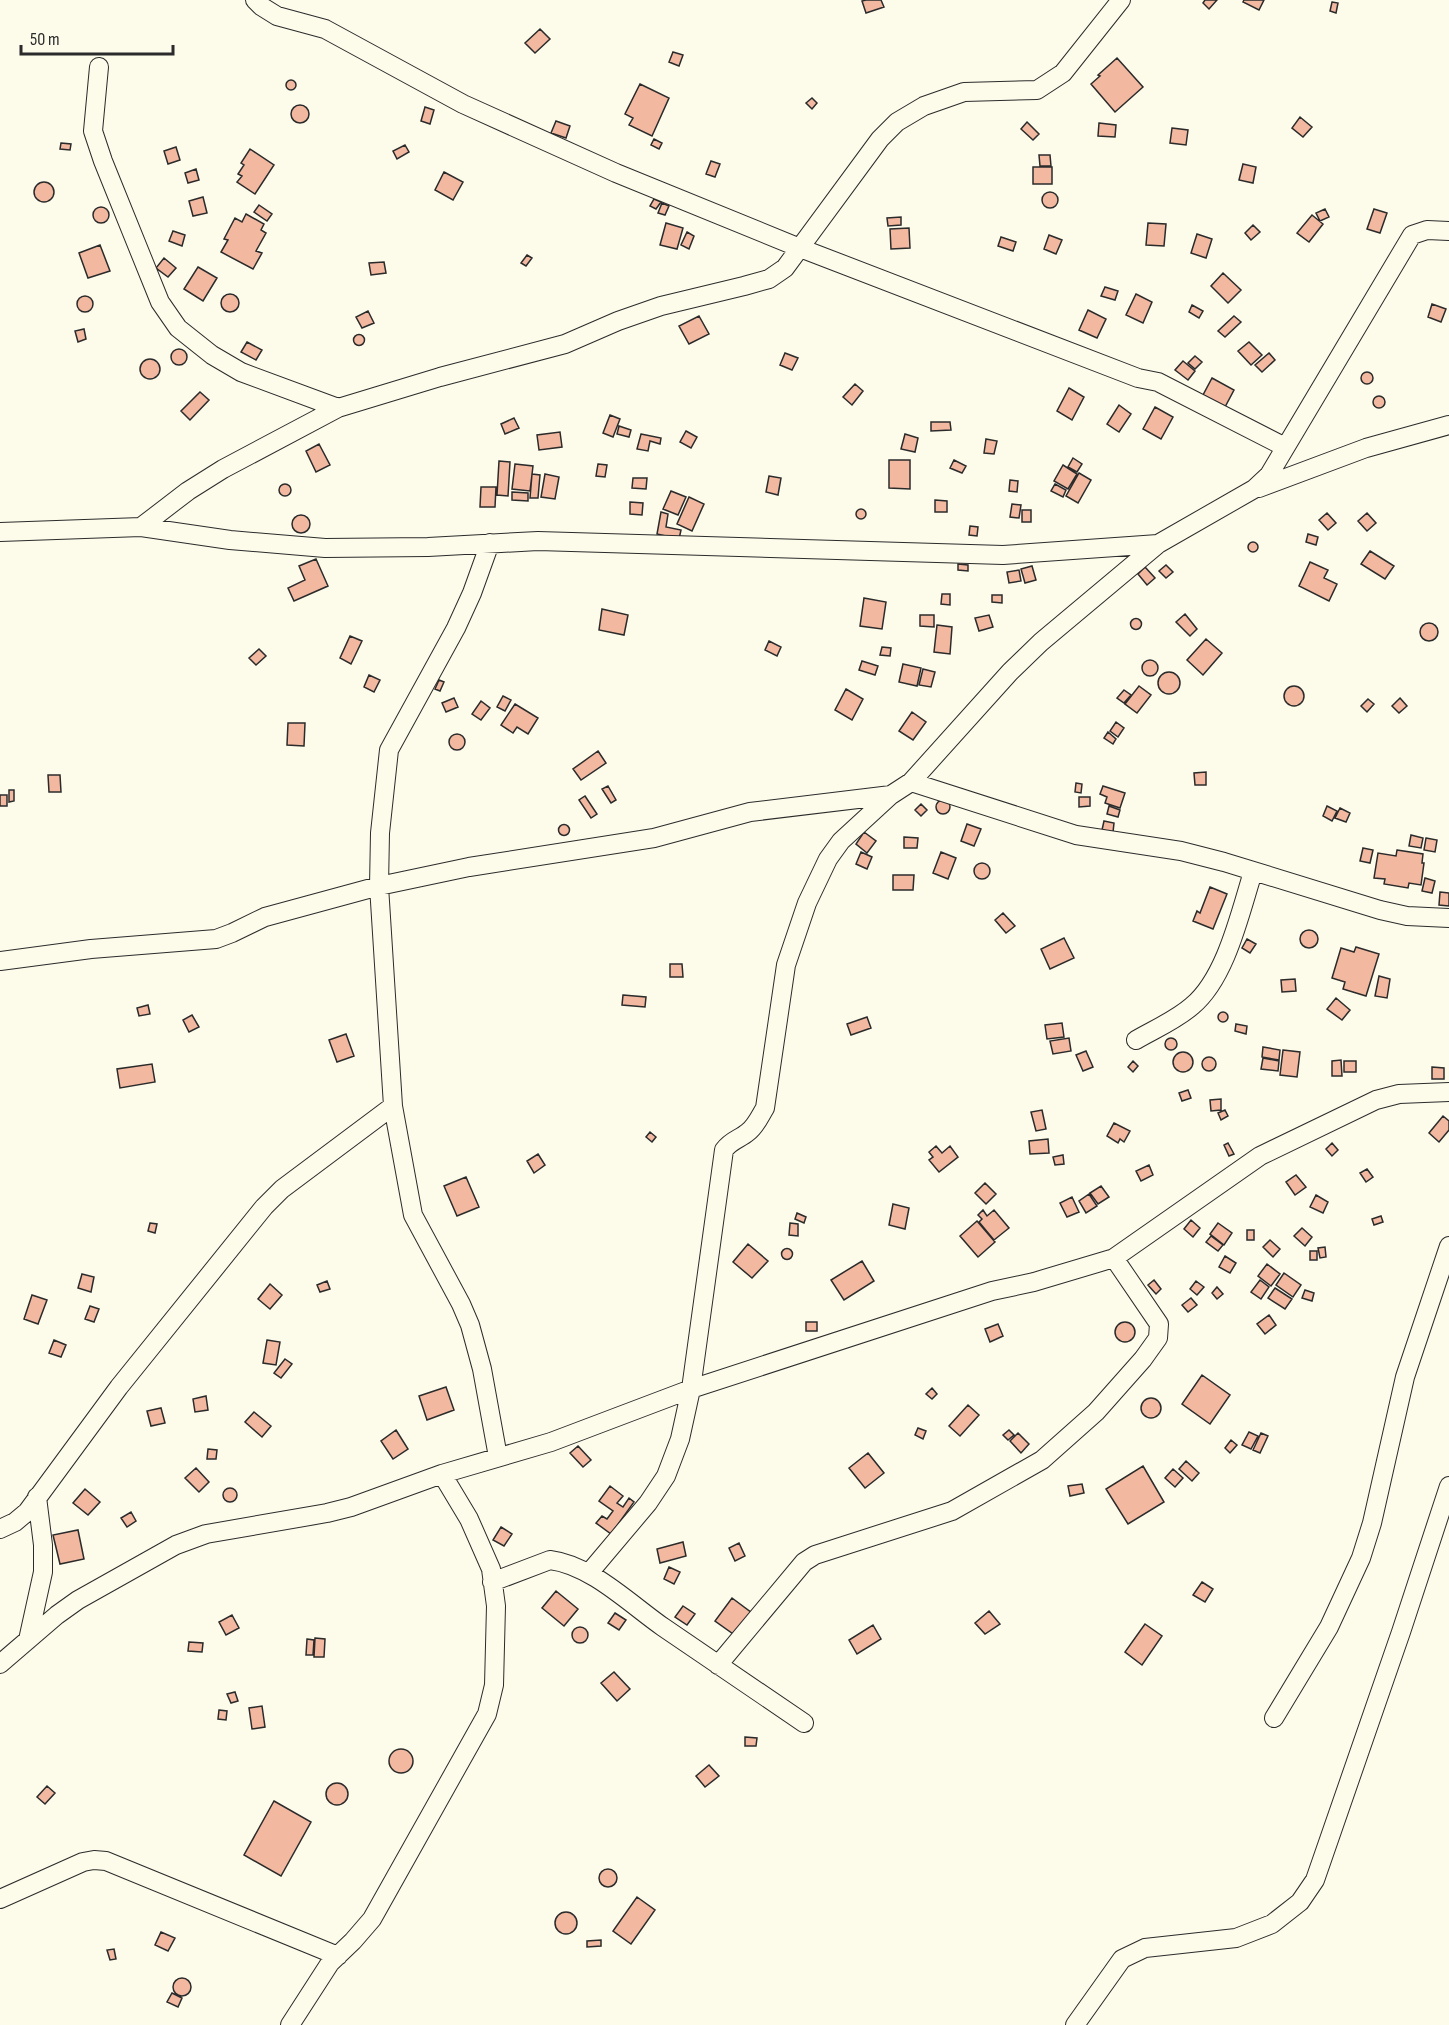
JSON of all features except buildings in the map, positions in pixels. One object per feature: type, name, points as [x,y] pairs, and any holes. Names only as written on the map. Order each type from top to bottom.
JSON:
[{"type":"street","points":[[255,0],[277,16],[325,29],[463,104],[594,164],[800,248],[1138,378],[1165,385],[1285,447]]},
{"type":"street","points":[[141,527],[223,469],[339,408],[440,377],[565,344],[618,321],[661,306],[769,279],[785,268],[880,139],[897,122],[924,106],[964,92],[1037,90],[1052,82],[1063,73],[1121,0]]},
{"type":"street","points":[[99,67],[93,131],[160,302],[178,327],[212,355],[241,372],[339,408]]},
{"type":"street","points":[[1254,489],[1269,475],[1412,235],[1427,230],[1449,231]]},
{"type":"street","points":[[589,1573],[648,1503],[666,1476],[680,1439],[691,1389],[724,1150],[729,1143],[755,1126],[765,1108],[786,965],[807,903],[828,859],[841,841],[891,795],[911,782],[1010,672],[1041,642],[1158,544],[1254,489],[1366,448],[1449,425]]},
{"type":"street","points":[[0,532],[141,527],[230,540],[325,548],[428,547],[538,541],[1003,555],[1158,544]]},
{"type":"street","points":[[490,543],[472,593],[456,628],[389,750],[380,833],[379,886],[393,1106],[413,1215],[470,1325],[482,1369],[498,1457]]},
{"type":"street","points":[[911,782],[1076,835],[1181,851],[1380,910],[1407,916],[1449,918]]},
{"type":"street","points":[[0,961],[91,949],[216,939],[265,917],[379,886],[469,867],[654,838],[750,812],[891,795]]},
{"type":"street","points":[[1137,1040],[1192,1007],[1208,990],[1218,973],[1253,872]]},
{"type":"street","points":[[0,1664],[78,1600],[176,1545],[206,1534],[327,1513],[442,1474],[550,1442],[691,1389],[992,1291],[1034,1282],[1114,1258],[1260,1156],[1376,1100],[1399,1094],[1449,1092]]},
{"type":"street","points":[[0,1529],[15,1522],[27,1512],[119,1387],[264,1207],[282,1189],[393,1106]]},
{"type":"street","points":[[1274,1718],[1329,1627],[1361,1558],[1372,1523],[1406,1377],[1449,1246]]},
{"type":"street","points":[[718,1665],[804,1562],[815,1554],[952,1511],[1041,1460],[1096,1412],[1143,1359],[1158,1338],[1160,1330],[1159,1324],[1114,1258]]},
{"type":"street","points":[[290,2025],[330,1964],[372,1919],[487,1714],[494,1685],[496,1606],[491,1569],[469,1519],[442,1474]]},
{"type":"street","points":[[1075,2025],[1122,1959],[1145,1948],[1236,1938],[1272,1924],[1300,1902],[1315,1880],[1319,1869],[1449,1486]]},
{"type":"street","points":[[28,1640],[43,1572],[43,1545],[37,1497]]},
{"type":"street","points":[[492,1582],[550,1560],[560,1561],[589,1573],[804,1723]]},
{"type":"street","points":[[0,1899],[83,1862],[106,1861],[338,1956]]}]
